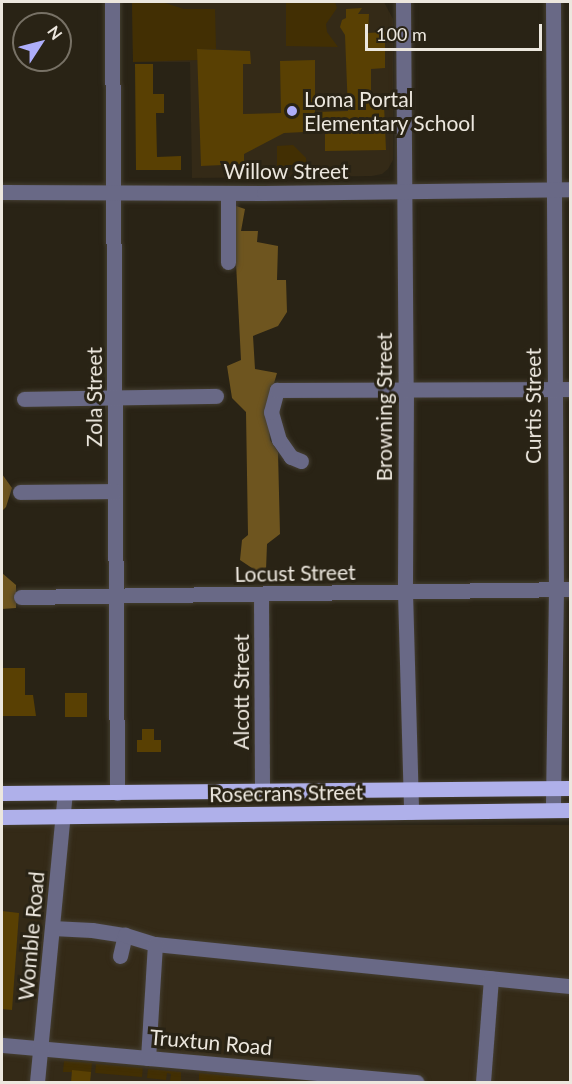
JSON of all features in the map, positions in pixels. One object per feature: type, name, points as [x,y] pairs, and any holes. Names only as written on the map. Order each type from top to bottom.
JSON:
[{"type":"main road","name":"Rosecrans Street","points":[[2,793],[570,788]]},
{"type":"main road","name":"Rosecrans Street","points":[[2,817],[570,810]]},
{"type":"street","name":"Zola Street","points":[[112,2],[117,793]]},
{"type":"street","name":"Browning Street","points":[[403,2],[405,592],[411,812]]},
{"type":"street","name":"Curtis Street","points":[[553,2],[552,189],[555,389],[563,589],[553,810]]},
{"type":"street","name":"Willow Street","points":[[2,192],[570,189]]},
{"type":"street","points":[[228,192],[228,262]]},
{"type":"street","points":[[301,461],[291,457],[279,440],[271,412],[277,390],[570,389]]},
{"type":"street","points":[[24,399],[216,396]]},
{"type":"street","points":[[20,492],[115,491]]},
{"type":"street","name":"Locust Street","points":[[21,597],[563,589]]},
{"type":"street","name":"Alcott Street","points":[[261,594],[262,791]]},
{"type":"street","name":"Womble Road","points":[[37,1083],[65,793]]},
{"type":"street","points":[[52,928],[92,930],[125,935],[155,944],[570,986]]},
{"type":"street","points":[[120,956],[125,935]]},
{"type":"street","points":[[148,1058],[155,944]]},
{"type":"street","points":[[483,1083],[491,978]]},
{"type":"street","name":"Truxtun Road","points":[[2,1045],[416,1083]]},
{"type":"shaded area","name":"Loma Portal Elementary School","points":[[132,2],[384,2],[393,19],[393,160],[388,169],[382,174],[372,176],[192,178],[190,62],[133,62]]},
{"type":"shaded area","points":[[132,2],[162,2],[184,9],[215,9],[216,49],[197,49],[198,60],[133,62]]},
{"type":"shaded area","points":[[286,2],[335,2],[337,8],[326,24],[327,32],[338,47],[286,46]]},
{"type":"shaded area","points":[[293,145],[306,158],[307,170],[277,169],[277,146]]},
{"type":"shaded area","points":[[233,205],[245,209],[241,231],[258,231],[257,242],[278,246],[277,280],[286,280],[287,312],[278,326],[253,336],[255,369],[277,373],[267,407],[270,440],[278,452],[280,534],[267,544],[266,570],[261,574],[240,560],[242,540],[248,535],[246,412],[232,398],[227,366],[241,360]]},
{"type":"shaded area","points":[[2,474],[12,488],[6,507],[2,511]]},
{"type":"shaded area","points":[[2,573],[16,585],[16,608],[2,609]]},
{"type":"shaded area","points":[[2,825],[570,825],[570,1082],[2,1082]]},
{"type":"shaded area","points":[[64,1061],[92,1063],[91,1072],[63,1072]]},
{"type":"shaded area","points":[[96,1064],[143,1068],[142,1077],[95,1073]]},
{"type":"shaded area","points":[[148,1069],[181,1072],[181,1082],[170,1081],[171,1074],[167,1073],[166,1080],[147,1078]]},
{"type":"shaded area","points":[[199,1073],[288,1082],[199,1082]]},
{"type":"building","points":[[362,8],[358,14],[369,14],[368,33],[385,32],[385,68],[371,69],[371,106],[384,105],[386,150],[325,151],[325,131],[284,133],[244,154],[244,164],[201,166],[197,49],[250,51],[251,64],[243,64],[243,114],[281,113],[280,61],[315,60],[315,112],[348,111],[345,35],[340,27],[342,20],[346,18],[346,9]]},
{"type":"building","points":[[135,64],[153,64],[153,94],[164,94],[164,113],[156,113],[157,157],[181,156],[181,170],[136,170]]},
{"type":"building","points":[[2,668],[25,668],[25,695],[33,695],[36,716],[2,716]]},
{"type":"building","points":[[65,693],[87,693],[87,717],[65,717]]},
{"type":"building","points":[[142,729],[154,729],[154,740],[161,740],[161,752],[137,752],[137,740],[142,740]]},
{"type":"building","points":[[2,911],[19,913],[12,1010],[2,1009]]},
{"type":"building","points":[[72,1070],[91,1072],[90,1083],[71,1083]]},
{"type":"place","name":"Loma Portal Elementary School","points":[[292,111]]}]
